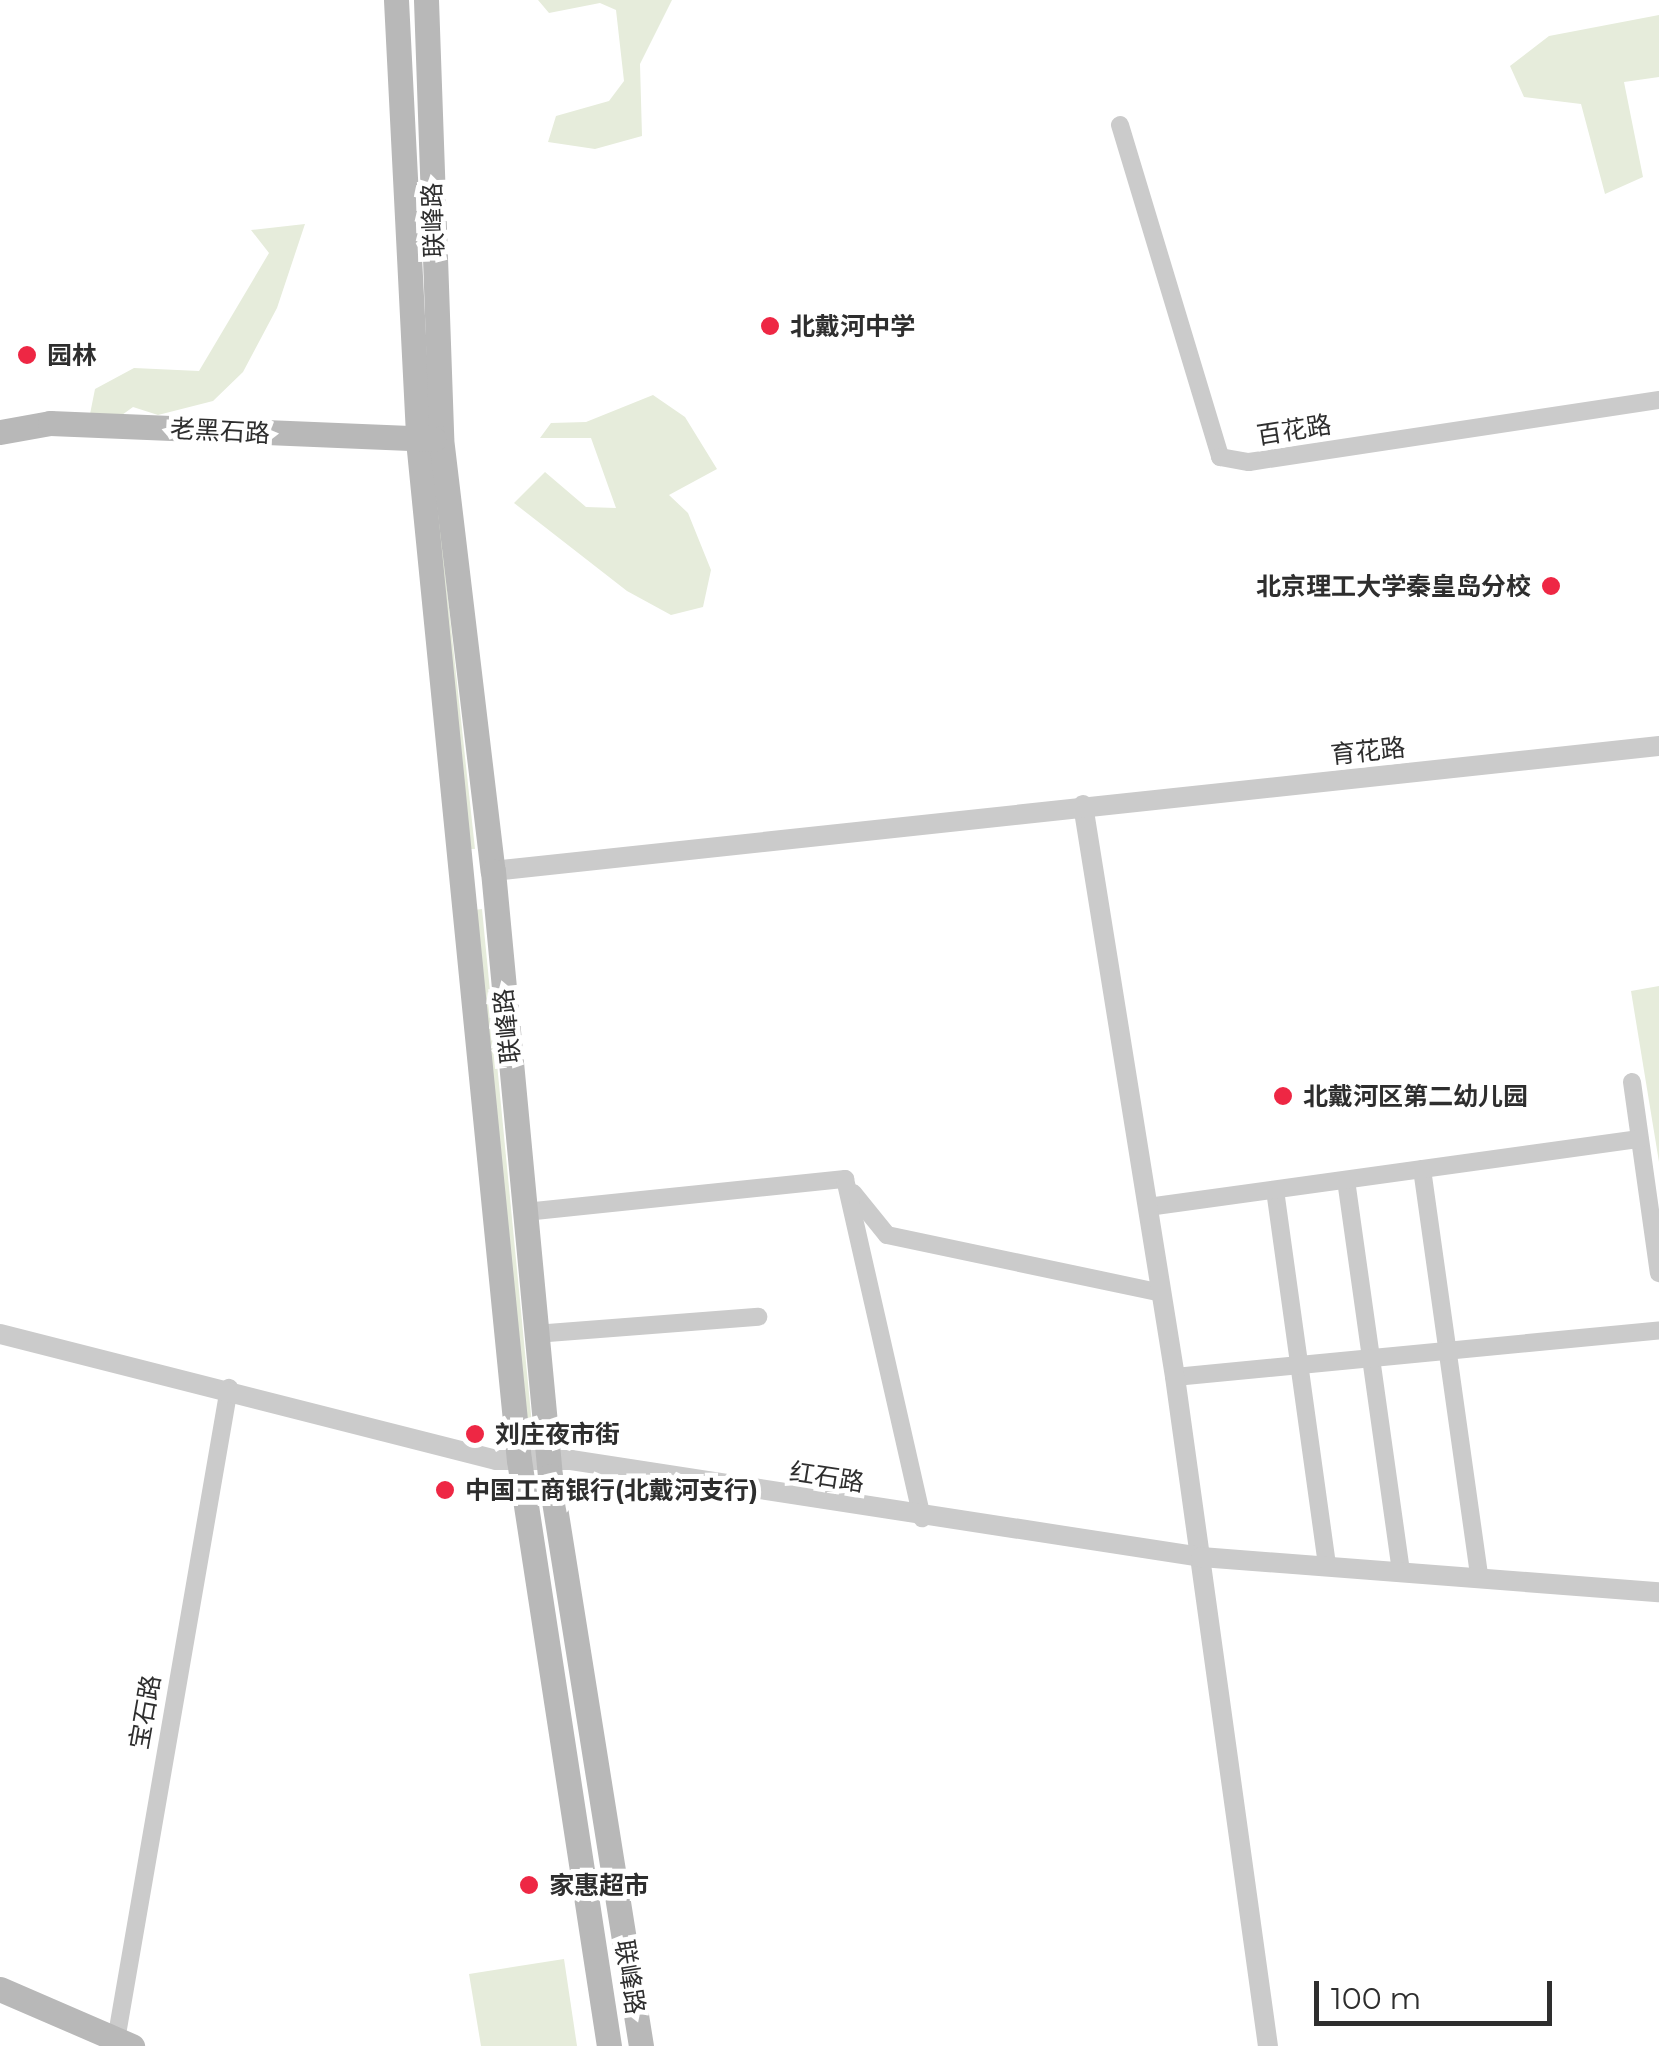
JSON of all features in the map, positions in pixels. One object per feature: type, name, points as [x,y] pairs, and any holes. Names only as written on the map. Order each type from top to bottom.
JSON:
[{"type":"main road","name":"联峰路","points":[[396,0],[465,873],[519,1460],[609,2046]]},
{"type":"main road","name":"联峰路","points":[[426,0],[430,439],[492,871],[548,1460],[642,2046]]},
{"type":"main road","name":"老黑石路","points":[[0,432],[50,423],[430,439]]},
{"type":"main road","points":[[0,1989],[121,2044]]},
{"type":"street","name":"百花路","points":[[1120,125],[1220,457],[1249,462],[1659,400]]},
{"type":"street","name":"育花路","points":[[492,871],[1659,746]]},
{"type":"street","points":[[1083,805],[1176,1378],[1268,2046]]},
{"type":"street","points":[[465,873],[492,871]]},
{"type":"street","points":[[1632,1082],[1659,1273]]},
{"type":"street","points":[[1148,1208],[1639,1139]]},
{"type":"street","points":[[1422,1169],[1479,1576]]},
{"type":"street","points":[[845,1179],[886,1235],[1162,1294]]},
{"type":"street","points":[[526,1212],[845,1179]]},
{"type":"street","points":[[845,1179],[922,1518]]},
{"type":"street","points":[[1346,1180],[1401,1572]]},
{"type":"street","points":[[1275,1190],[1327,1566]]},
{"type":"street","points":[[535,1334],[758,1317]]},
{"type":"street","points":[[1176,1378],[1659,1330]]},
{"type":"street","name":"红石路","points":[[0,1334],[519,1460],[548,1460],[1201,1557],[1659,1592]]},
{"type":"street","name":"宝石路","points":[[121,2044],[229,1388]]},
{"type":"green space","points":[[538,0],[672,0],[640,64],[642,136],[595,149],[548,142],[556,116],[609,101],[624,81],[616,10],[600,3],[549,13]]},
{"type":"green space","points":[[1659,15],[1659,77],[1624,82],[1643,177],[1605,194],[1581,104],[1524,97],[1510,66],[1549,36]]},
{"type":"green space","points":[[305,224],[277,308],[243,372],[213,401],[158,415],[133,407],[115,420],[90,414],[95,389],[134,368],[199,371],[269,253],[251,230]]},
{"type":"green space","points":[[653,395],[685,417],[717,469],[669,495],[688,513],[711,570],[703,607],[671,615],[627,591],[514,503],[545,472],[586,507],[616,508],[591,438],[540,438],[551,423],[586,422]]},
{"type":"green space","points":[[430,507],[438,507],[475,849],[468,849]]},
{"type":"green space","points":[[482,909],[533,1435],[525,1436],[474,910]]},
{"type":"green space","points":[[1659,986],[1659,1162],[1631,991]]},
{"type":"green space","points":[[564,1959],[577,2046],[481,2046],[469,1974]]},
{"type":"place","name":"北戴河中学","points":[[770,326]]},
{"type":"place","name":"园林","points":[[27,355]]},
{"type":"place","name":"北京理工大学秦皇岛分校","points":[[1551,586]]},
{"type":"place","name":"北戴河区第二幼儿园","points":[[1283,1096]]},
{"type":"place","name":"刘庄夜市街","points":[[475,1434]]},
{"type":"place","name":"中国工商银行(北戴河支行)","points":[[445,1490]]},
{"type":"place","name":"家惠超市","points":[[529,1885]]}]
